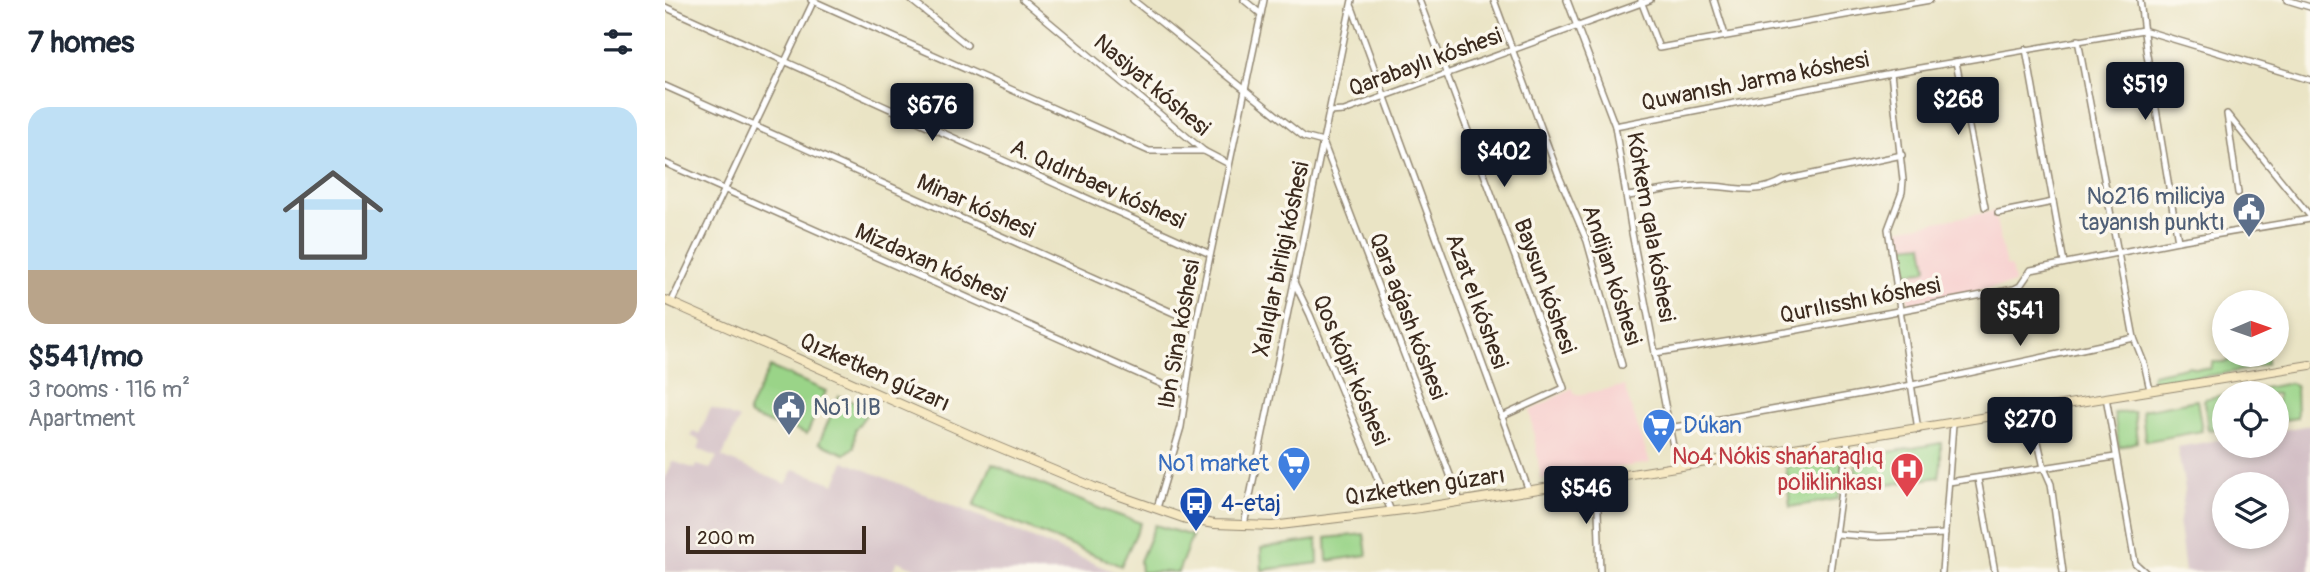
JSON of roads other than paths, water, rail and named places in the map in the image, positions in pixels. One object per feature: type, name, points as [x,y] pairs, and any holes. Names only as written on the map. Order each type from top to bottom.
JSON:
[{"type":"street","points":[[668,302],[725,190],[813,0],[1149,151],[1204,151]]},
{"type":"street","points":[[911,0],[967,45]]},
{"type":"street","name":"Nasiyat kóshesi","points":[[1023,0],[1204,151],[1229,164]]},
{"type":"street","points":[[1133,0],[1304,137],[1323,142]]},
{"type":"street","points":[[1244,0],[1261,14]]},
{"type":"street","name":"Ibn Sina kóshesi","points":[[1157,509],[1181,426],[1196,323],[1264,0]]},
{"type":"street","name":"Baysun kóshesi","points":[[1419,0],[1563,388],[1501,417]]},
{"type":"street","name":"Andijan kóshesi","points":[[1494,0],[1559,176],[1587,240],[1622,365]]},
{"type":"street","name":"Kórkem qala kóshesi","points":[[1567,0],[1615,126],[1632,233],[1677,467]]},
{"type":"street","name":"Qarabaylı kóshesi","points":[[1329,112],[1344,111],[1650,0]]},
{"type":"street","points":[[1714,0],[1725,35]]},
{"type":"street","points":[[1641,2],[1659,48],[1930,0]]},
{"type":"street","points":[[2140,0],[2178,241]]},
{"type":"street","points":[[2287,0],[2310,6]]},
{"type":"street","name":"Azat el kóshesi","points":[[1352,2],[1383,96],[1529,491]]},
{"type":"street","name":"Xalıqlar birligi kóshesi","points":[[1244,525],[1352,2]]},
{"type":"street","name":"A. Qıdırbaev kóshesi","points":[[665,7],[1210,254]]},
{"type":"street","name":"Quwanısh Jarma kóshesi","points":[[1615,126],[1891,73],[2143,30],[2310,80]]},
{"type":"street","points":[[2078,40],[2134,338],[2144,363],[2150,390]]},
{"type":"street","points":[[2026,49],[2064,263]]},
{"type":"street","points":[[1956,62],[1985,207]]},
{"type":"street","points":[[1891,73],[1902,155],[1902,192],[1888,229],[1918,430]]},
{"type":"street","name":"Minar kóshesi","points":[[665,86],[1196,323]]},
{"type":"street","points":[[2238,192],[2227,114],[2310,218]]},
{"type":"street","name":"Qara aǵash kóshesi","points":[[1323,142],[1460,501]]},
{"type":"street","points":[[1627,196],[1698,186],[1751,190],[1770,188],[1784,180],[1902,155]]},
{"type":"street","name":"Mizdaxan kóshesi","points":[[665,163],[1184,394]]},
{"type":"street","points":[[1998,213],[2053,202]]},
{"type":"street","name":"Qurılısshı kóshesi","points":[[1655,353],[1787,332],[2014,289],[2020,286],[2031,270],[2310,218]]},
{"type":"street","name":"Qos kópir kóshesi","points":[[1294,282],[1391,511]]},
{"type":"street","name":"Qızketken gúzarı","points":[[668,302],[1094,487],[1186,519],[1214,524],[1272,526],[1529,491],[2310,365]]},
{"type":"street","points":[[1669,428],[1912,385],[2134,338]]},
{"type":"street","points":[[2106,397],[2135,563],[2145,572]]},
{"type":"street","points":[[2031,411],[2044,468],[2052,484],[2063,572]]},
{"type":"street","points":[[1942,572],[1953,424]]},
{"type":"street","points":[[1830,572],[1848,440]]},
{"type":"street","points":[[1948,482],[2115,457]]},
{"type":"street","points":[[1979,479],[1995,572]]},
{"type":"street","points":[[1598,480],[1600,572]]},
{"type":"street","points":[[1836,534],[1878,537],[1945,534]]},
{"type":"place","name":"№216 miliciya tayanısh punktı","points":[[2249,239]]},
{"type":"place","name":"№1 IIB","points":[[789,437]]},
{"type":"place","name":"Dúkan","points":[[1659,455]]},
{"type":"place","name":"№1 market","points":[[1294,493]]},
{"type":"place","name":"№4 Nókis shańaraqlıq poliklinikası","points":[[1907,499]]},
{"type":"place","name":"4-etaj","points":[[1196,533]]}]
